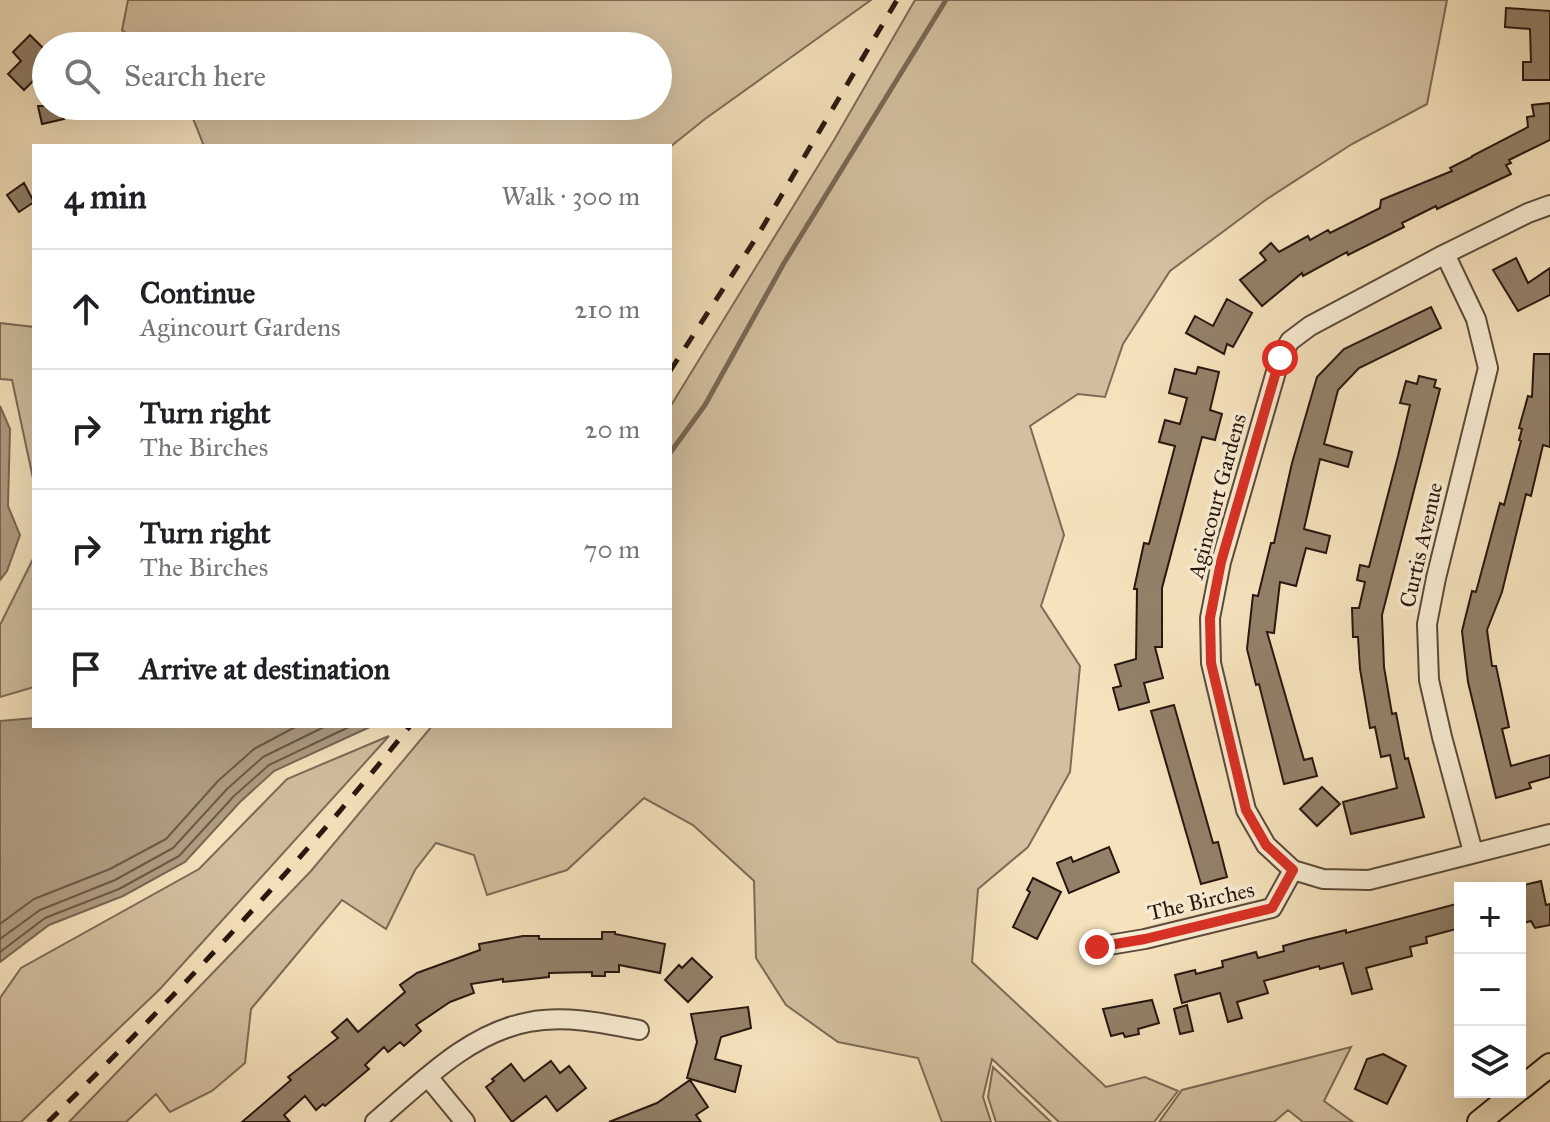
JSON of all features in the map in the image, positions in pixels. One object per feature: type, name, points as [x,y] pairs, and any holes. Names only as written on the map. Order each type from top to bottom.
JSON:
[{"type":"main road","points":[[1526,1084],[1550,1065]]},
{"type":"main road","points":[[1479,1122],[1508,1098]]},
{"type":"street","name":"Agincourt Gardens","points":[[1293,870],[1266,845],[1246,810],[1211,663],[1210,618],[1221,562],[1280,358],[1290,341],[1310,326],[1445,254],[1550,205]]},
{"type":"street","name":"Curtis Avenue","points":[[1445,254],[1476,319],[1488,368],[1427,624],[1429,680],[1473,852]]},
{"type":"street","points":[[1293,870],[1323,879],[1369,880],[1550,834]]},
{"type":"street","name":"The Birches","points":[[1097,947],[1145,939],[1272,908],[1293,870]]},
{"type":"street","points":[[375,1122],[428,1077],[480,1039],[528,1022],[587,1020],[639,1030]]},
{"type":"street","points":[[428,1077],[465,1122]]},
{"type":"shaded area","points":[[128,0],[871,0],[672,145],[203,144],[194,120],[672,120],[672,32],[122,30]]},
{"type":"shaded area","points":[[915,0],[1447,0],[1427,104],[1352,144],[1267,199],[1170,271],[1123,344],[1105,397],[1078,394],[1030,426],[1064,535],[1041,606],[1080,666],[1070,772],[1028,847],[978,889],[972,962],[1106,1087],[1145,1077],[1178,1091],[1154,1122],[1059,1122],[992,1059],[983,1097],[991,1122],[942,1122],[918,1058],[838,1042],[786,1005],[756,958],[754,881],[693,825],[644,798],[567,870],[487,895],[474,855],[436,843],[415,870],[386,929],[342,900],[251,1009],[245,1063],[212,1091],[170,1112],[156,1094],[126,1122],[69,1122],[311,871],[430,728],[672,728],[672,404],[834,140]]},
{"type":"shaded area","points":[[0,323],[32,327],[32,474],[12,380],[0,379]]},
{"type":"shaded area","points":[[32,561],[32,688],[0,697],[0,625]]},
{"type":"shaded area","points":[[389,736],[160,989],[21,1122],[0,1122],[0,998],[21,968],[199,869],[287,779]]},
{"type":"shaded area","points":[[1351,1047],[1324,1101],[1353,1122],[1303,1122],[1288,1110],[1274,1122],[1159,1122],[1182,1090]]},
{"type":"shaded area","points":[[993,1067],[1051,1122],[996,1122],[988,1097]]},
{"type":"water","points":[[0,406],[10,429],[8,506],[20,535],[7,571],[0,580]]},
{"type":"water","points":[[32,718],[32,728],[368,728],[274,771],[240,802],[185,862],[123,896],[49,925],[0,962],[0,721]]},
{"type":"building","points":[[1506,8],[1550,11],[1550,80],[1523,80],[1523,62],[1531,62],[1530,29],[1505,27]]},
{"type":"building","points":[[30,35],[32,37],[32,82],[24,90],[8,74],[21,61],[13,52]]},
{"type":"building","points":[[1550,103],[1550,140],[1509,160],[1511,163],[1506,165],[1511,174],[1437,209],[1436,206],[1402,223],[1404,227],[1348,255],[1347,252],[1303,276],[1302,273],[1262,306],[1240,280],[1266,260],[1260,253],[1271,243],[1279,252],[1308,236],[1310,240],[1328,230],[1330,233],[1380,208],[1381,200],[1452,171],[1450,168],[1528,127],[1527,117],[1534,116],[1532,105]]},
{"type":"building","points":[[24,183],[32,203],[19,212],[7,195]]},
{"type":"building","points":[[1516,258],[1528,283],[1550,268],[1550,295],[1518,311],[1493,270]]},
{"type":"building","points":[[1227,299],[1252,313],[1233,347],[1227,344],[1224,354],[1186,333],[1195,316],[1213,326]]},
{"type":"building","points":[[1431,307],[1441,328],[1359,368],[1338,390],[1324,444],[1352,452],[1348,467],[1320,459],[1304,529],[1330,536],[1326,553],[1306,548],[1296,586],[1280,582],[1274,633],[1267,632],[1304,760],[1312,758],[1317,776],[1284,784],[1247,649],[1253,595],[1258,596],[1271,543],[1274,543],[1292,463],[1317,377],[1344,349]]},
{"type":"building","points":[[1534,354],[1550,354],[1550,447],[1543,445],[1531,496],[1526,494],[1502,592],[1487,630],[1492,666],[1496,666],[1509,727],[1502,729],[1511,766],[1550,755],[1550,777],[1529,783],[1531,788],[1496,798],[1468,682],[1462,631],[1500,503],[1504,505],[1521,441],[1522,429],[1519,428],[1528,396],[1532,397]]},
{"type":"building","points":[[1198,367],[1219,372],[1210,410],[1222,414],[1215,440],[1202,437],[1162,588],[1162,647],[1155,647],[1163,678],[1144,683],[1149,702],[1119,710],[1113,688],[1121,686],[1115,665],[1136,659],[1137,589],[1134,589],[1144,543],[1149,544],[1175,446],[1159,442],[1165,420],[1180,424],[1187,398],[1169,393],[1175,369],[1196,374]]},
{"type":"building","points":[[1419,376],[1436,380],[1434,387],[1440,389],[1382,615],[1384,667],[1392,714],[1396,713],[1405,759],[1408,758],[1424,817],[1351,834],[1343,802],[1397,788],[1390,755],[1381,757],[1375,727],[1370,728],[1358,637],[1353,637],[1352,608],[1359,608],[1365,582],[1357,580],[1360,565],[1369,567],[1398,456],[1410,405],[1400,403],[1406,381],[1417,384]]},
{"type":"building","points":[[1174,705],[1213,843],[1218,842],[1227,877],[1201,884],[1151,711]]},
{"type":"building","points":[[1322,787],[1340,804],[1317,826],[1300,809]]},
{"type":"building","points":[[1109,847],[1119,872],[1069,893],[1057,863],[1071,857],[1073,862]]},
{"type":"building","points":[[1033,878],[1061,892],[1037,939],[1013,927],[1030,892],[1027,890]]},
{"type":"building","points":[[1541,881],[1546,905],[1550,904],[1550,925],[1535,928],[1531,921],[1526,922],[1526,885]]},
{"type":"building","points":[[1454,905],[1454,930],[1426,937],[1427,943],[1410,947],[1412,956],[1366,968],[1372,989],[1352,994],[1343,963],[1320,969],[1319,966],[1264,981],[1268,993],[1237,1002],[1242,1018],[1228,1022],[1220,993],[1182,1003],[1175,975],[1195,970],[1196,974],[1223,967],[1222,961],[1256,952],[1258,958],[1284,951],[1283,946],[1346,930],[1346,933]]},
{"type":"building","points":[[602,932],[615,932],[665,944],[660,973],[619,965],[619,972],[605,972],[605,976],[592,976],[592,972],[549,973],[549,977],[471,984],[474,993],[450,1002],[416,1025],[421,1031],[404,1046],[400,1042],[388,1052],[384,1047],[365,1065],[369,1069],[325,1106],[323,1104],[316,1110],[305,1096],[284,1115],[290,1122],[242,1122],[291,1080],[288,1077],[338,1038],[332,1032],[347,1019],[358,1032],[405,992],[400,985],[417,973],[480,950],[479,944],[523,936],[602,939]]},
{"type":"building","points":[[692,958],[712,977],[688,1002],[665,980],[679,965],[682,968]]},
{"type":"building","points":[[1152,1000],[1159,1023],[1138,1029],[1139,1034],[1111,1036],[1103,1009]]},
{"type":"building","points":[[1187,1005],[1193,1031],[1180,1034],[1174,1009]]},
{"type":"building","points":[[748,1007],[751,1028],[721,1037],[715,1059],[741,1066],[735,1092],[687,1078],[697,1042],[691,1014]]},
{"type":"building","points":[[1383,1054],[1406,1066],[1387,1104],[1355,1089],[1367,1059]]},
{"type":"building","points":[[551,1061],[560,1073],[569,1066],[586,1088],[557,1111],[546,1096],[512,1122],[486,1087],[511,1064],[524,1081]]},
{"type":"building","points":[[690,1080],[708,1107],[696,1115],[701,1122],[609,1122],[657,1103]]},
{"type":"waterway","points":[[672,450],[705,405],[784,263],[946,0]]},
{"type":"railway","points":[[672,368],[758,235],[897,0]]},
{"type":"railway","points":[[48,1122],[235,930],[408,728]]},
{"type":"route","points":[[1097,947],[1145,939],[1272,908],[1293,870],[1266,845],[1246,810],[1211,663],[1210,618],[1221,562],[1280,358]]}]
